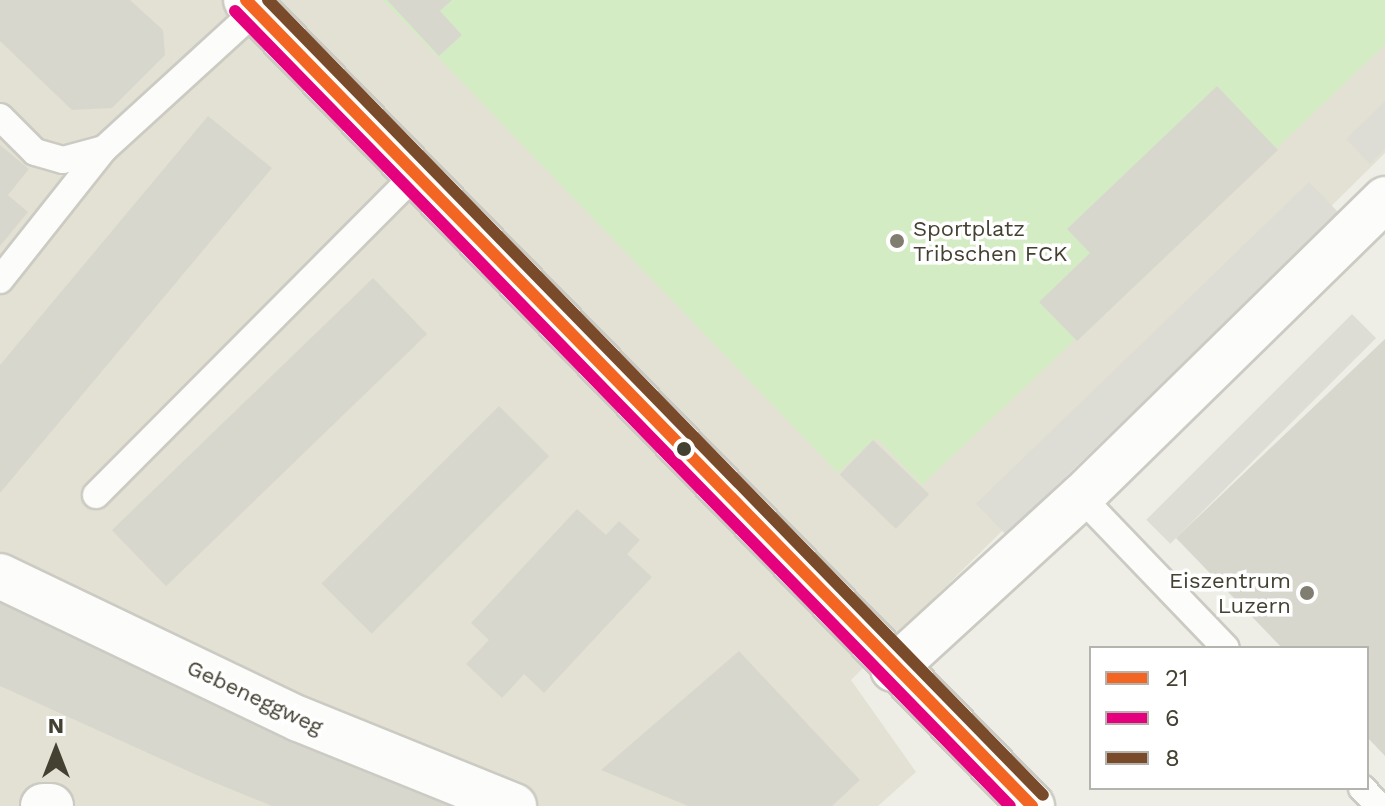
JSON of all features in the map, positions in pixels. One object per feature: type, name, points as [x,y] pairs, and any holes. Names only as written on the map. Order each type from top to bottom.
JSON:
[{"type":"street","points":[[251,5],[893,669],[1032,806]]},
{"type":"street","points":[[893,669],[1081,497],[1385,199]]},
{"type":"street","name":"Gebeneggweg","points":[[0,576],[299,719],[514,806]]},
{"type":"street","points":[[43,806],[51,806]]},
{"type":"lane","points":[[0,280],[104,149],[251,5]]},
{"type":"lane","points":[[0,117],[35,152],[63,160],[104,149]]},
{"type":"lane","points":[[96,495],[415,175]]},
{"type":"lane","points":[[1081,497],[1224,646]]},
{"type":"lane","points":[[1364,790],[1379,806]]},
{"type":"shaded area","points":[[0,0],[1385,0],[1385,153],[851,680],[916,772],[878,806],[0,806]]},
{"type":"shaded area","points":[[1385,101],[1385,149],[1370,164],[1346,139]]},
{"type":"shaded area","points":[[1309,182],[1339,213],[1006,535],[976,504]]},
{"type":"shaded area","points":[[1352,314],[1376,338],[1170,544],[1146,520]]},
{"type":"green space","name":"Sportplatz Tribschen FCK","points":[[383,0],[1385,0],[1385,45],[922,485],[876,438],[838,473]]},
{"type":"building","points":[[0,0],[130,0],[163,30],[165,55],[112,108],[72,110],[0,41]]},
{"type":"building","points":[[387,0],[452,0],[440,11],[462,35],[439,56]]},
{"type":"building","points":[[1217,86],[1278,150],[1077,341],[1039,302],[1090,253],[1067,229]]},
{"type":"building","points":[[208,116],[272,168],[0,493],[0,365]]},
{"type":"building","points":[[0,145],[29,169],[8,195],[28,212],[0,246]]},
{"type":"building","points":[[373,278],[427,334],[166,586],[112,530]]},
{"type":"building","name":"Eiszentrum Luzern","points":[[1385,339],[1385,756],[1369,739],[1369,646],[1280,646],[1176,538]]},
{"type":"building","points":[[499,406],[549,456],[372,634],[322,583]]},
{"type":"building","points":[[873,440],[929,494],[896,529],[840,475]]},
{"type":"building","points":[[577,509],[606,535],[619,521],[640,540],[627,554],[652,577],[544,693],[524,674],[502,698],[466,664],[489,640],[471,623]]},
{"type":"building","points":[[0,594],[478,806],[272,806],[201,777],[0,686]]},
{"type":"building","points":[[739,651],[860,780],[832,806],[688,806],[601,770]]},
{"type":"transit line","name":"21","points":[[246,0],[1032,806]]},
{"type":"transit line","name":"8","points":[[268,0],[1043,795]]},
{"type":"transit line","name":"6","points":[[235,11],[1010,806]]},
{"type":"place","name":"Sportplatz Tribschen FCK","points":[[897,241]]},
{"type":"place","name":"Eiszentrum Luzern","points":[[1307,593]]}]
